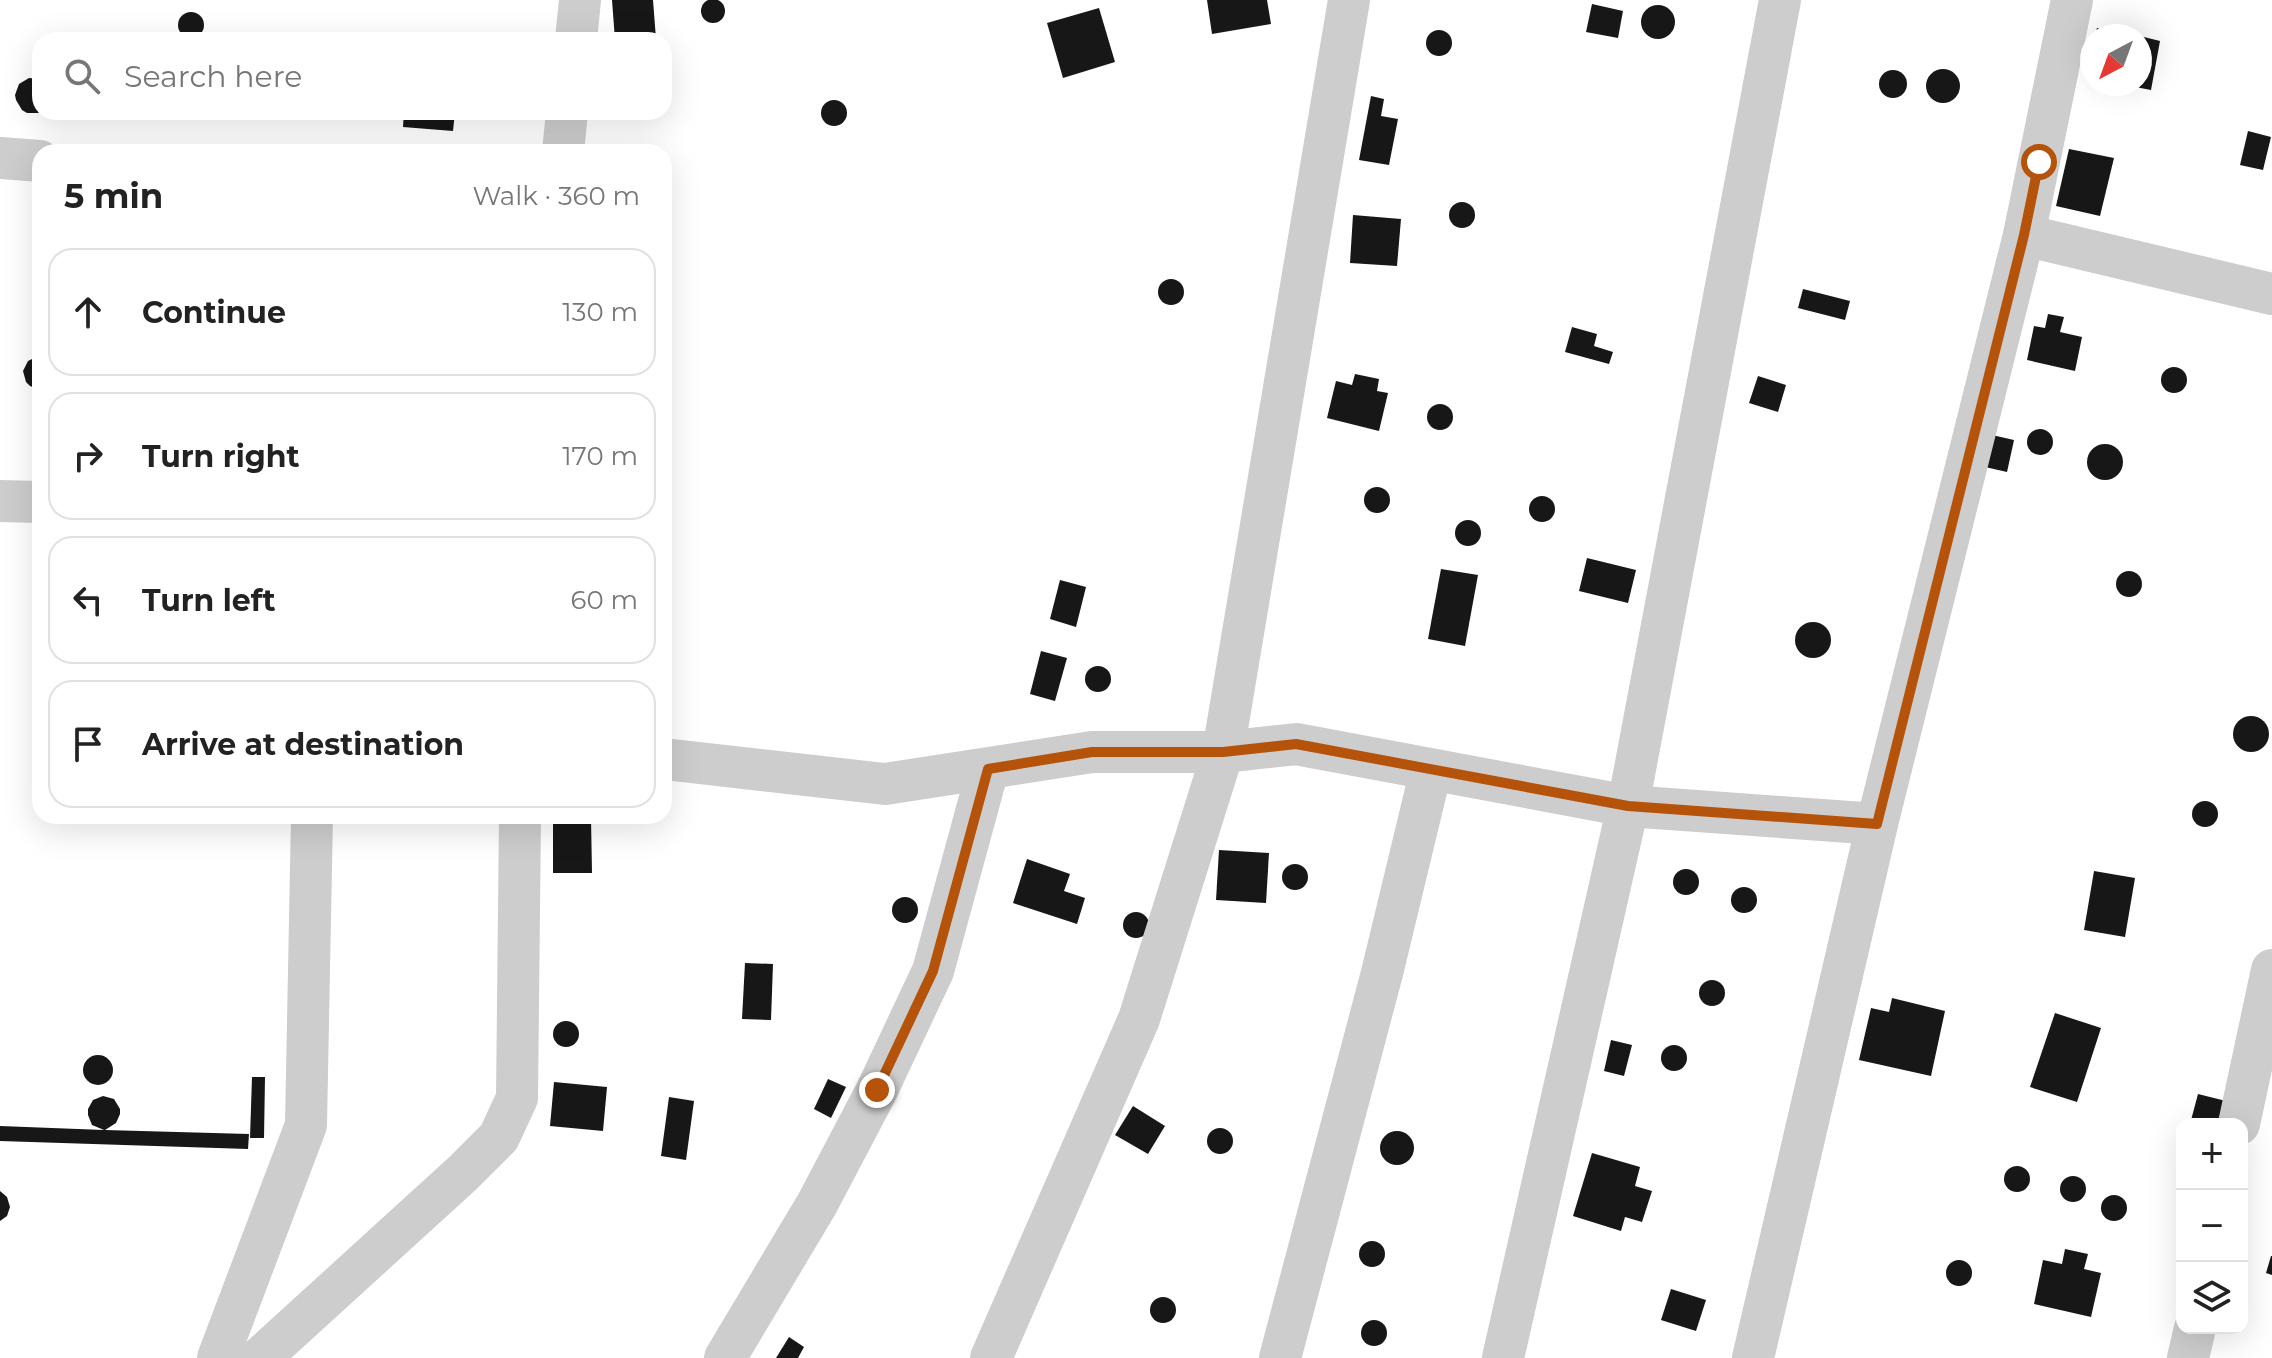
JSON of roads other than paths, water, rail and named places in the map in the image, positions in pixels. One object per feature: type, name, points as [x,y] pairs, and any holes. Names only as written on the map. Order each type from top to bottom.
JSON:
[{"type":"street","points":[[577,32],[580,0]]},
{"type":"street","points":[[991,1358],[1139,1019],[1223,752],[1349,0]]},
{"type":"street","points":[[1503,1358],[1628,806],[1780,0]]},
{"type":"street","points":[[1753,1358],[1877,824],[2024,235],[2072,0]]},
{"type":"street","points":[[564,144],[566,120]]},
{"type":"street","points":[[0,158],[32,160]]},
{"type":"street","points":[[2024,235],[2272,294]]},
{"type":"street","points":[[0,501],[32,502]]},
{"type":"street","points":[[672,760],[885,784],[1092,752],[1223,752],[1296,744],[1628,806],[1877,824]]},
{"type":"street","points":[[725,1358],[817,1204],[877,1090],[933,971],[988,769]]},
{"type":"street","points":[[1280,1358],[1382,973],[1431,770]]},
{"type":"street","points":[[218,1358],[306,1125],[312,824]]},
{"type":"street","points":[[260,1358],[499,1137],[517,1098],[520,824]]},
{"type":"street","points":[[2240,1118],[2272,970]]},
{"type":"street","points":[[2188,1358],[2194,1334]]}]
